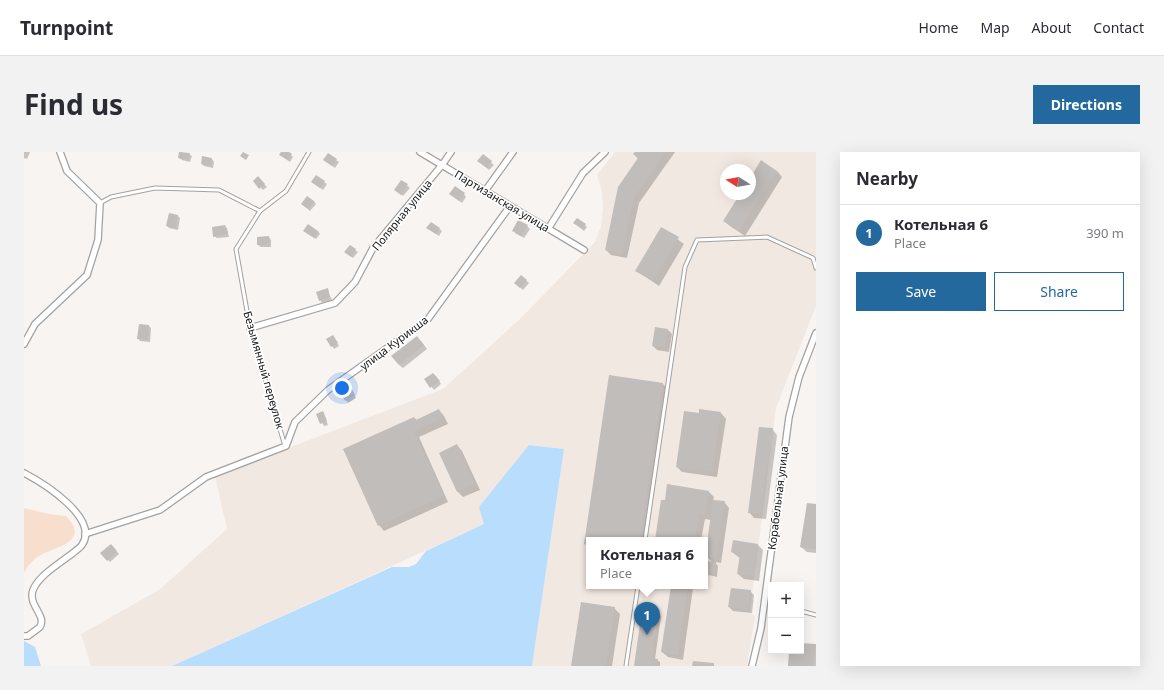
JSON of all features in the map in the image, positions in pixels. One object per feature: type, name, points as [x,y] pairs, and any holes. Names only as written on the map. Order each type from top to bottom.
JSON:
[{"type":"street","points":[[24,344],[35,324],[87,275],[98,240],[100,203],[67,171],[60,152]]},
{"type":"street","name":"Партизанская улица","points":[[420,152],[584,250]]},
{"type":"street","name":"Полярная улица","points":[[250,328],[334,303],[355,282],[373,248],[442,165],[451,152]]},
{"type":"street","points":[[485,191],[513,152]]},
{"type":"street","points":[[548,229],[583,173],[605,152]]},
{"type":"street","name":"улица Курикша","points":[[286,446],[295,422],[328,390],[428,319],[510,206]]},
{"type":"street","name":"Корабельная улица","points":[[770,582],[789,417],[799,376],[816,334]]},
{"type":"street","points":[[85,534],[160,510],[206,477],[286,446]]},
{"type":"street","points":[[24,474],[57,494],[83,522],[85,534],[82,545],[37,582],[32,592],[34,606],[41,619],[40,628],[28,636],[24,636]]},
{"type":"street","name":"Корабельная улица","points":[[752,666],[768,595]]},
{"type":"lane","name":"Безымянный переулок","points":[[286,446],[250,328],[236,249],[260,211],[286,191],[309,152]]},
{"type":"lane","points":[[100,203],[111,197],[155,188],[219,190],[260,211]]},
{"type":"lane","points":[[645,537],[685,267],[697,240],[767,237],[813,258],[816,268]]},
{"type":"lane","points":[[626,666],[638,589]]},
{"type":"lane","points":[[804,612],[816,615]]},
{"type":"shaded area","points":[[615,152],[816,152],[816,306],[776,408],[750,611],[755,617],[747,666],[532,666],[564,449],[529,445],[484,524],[172,666],[91,666],[81,634],[159,590],[227,529],[215,476],[443,389],[522,317],[595,242],[601,226],[603,208],[602,191],[597,175]]},
{"type":"shaded area","points":[[24,508],[49,514],[66,516],[73,525],[75,532],[73,538],[68,543],[39,556],[28,566],[24,573]]},
{"type":"water","points":[[529,445],[564,449],[532,666],[172,666],[392,567],[409,567],[416,564],[426,551],[484,524],[479,507]]},
{"type":"water","points":[[24,641],[35,647],[41,666],[24,666]]},
{"type":"building","points":[[179,152],[190,153],[188,160],[178,158]]},
{"type":"building","points":[[243,152],[249,155],[246,160],[240,156]]},
{"type":"building","points":[[281,152],[289,152],[292,154],[288,160],[279,155]]},
{"type":"building","points":[[635,152],[666,152],[634,198],[622,254],[605,250],[618,187],[638,158],[633,154]]},
{"type":"building","points":[[328,153],[337,159],[332,166],[323,160]]},
{"type":"building","points":[[483,154],[492,161],[487,168],[477,161]]},
{"type":"building","points":[[202,156],[212,158],[211,166],[201,164]]},
{"type":"building","points":[[761,160],[777,171],[739,231],[723,221],[736,200],[756,200],[756,168]]},
{"type":"building","points":[[316,175],[325,181],[320,188],[311,182]]},
{"type":"building","points":[[258,176],[265,184],[259,189],[253,181]]},
{"type":"building","points":[[401,180],[408,184],[401,195],[394,190]]},
{"type":"building","points":[[455,186],[465,193],[459,201],[449,194]]},
{"type":"building","points":[[307,196],[314,201],[308,209],[301,204]]},
{"type":"building","points":[[169,213],[178,215],[176,228],[166,226]]},
{"type":"building","points":[[577,218],[586,224],[582,229],[573,223]]},
{"type":"building","points":[[518,220],[528,225],[521,236],[512,231]]},
{"type":"building","points":[[431,222],[440,228],[436,234],[426,228]]},
{"type":"building","points":[[308,224],[318,231],[314,238],[303,231]]},
{"type":"building","points":[[225,225],[227,234],[213,237],[212,227]]},
{"type":"building","points":[[661,227],[679,237],[653,281],[635,271]]},
{"type":"building","points":[[269,236],[269,245],[257,245],[257,237]]},
{"type":"building","points":[[350,245],[356,249],[351,257],[344,252]]},
{"type":"building","points":[[521,275],[527,280],[520,288],[514,283]]},
{"type":"building","points":[[328,288],[330,297],[319,301],[316,292]]},
{"type":"building","points":[[139,324],[149,325],[148,340],[137,339]]},
{"type":"building","points":[[655,327],[668,329],[665,348],[652,346]]},
{"type":"building","points":[[333,335],[338,343],[331,347],[326,339]]},
{"type":"building","points":[[417,336],[424,345],[399,365],[391,356]]},
{"type":"building","points":[[433,373],[440,381],[430,388],[424,379]]},
{"type":"building","points":[[609,375],[663,383],[640,537],[586,537],[586,544],[584,544]]},
{"type":"building","points":[[350,386],[355,395],[345,401],[340,391]]},
{"type":"building","points":[[439,409],[443,418],[414,431],[444,496],[378,526],[343,449],[414,417],[416,420]]},
{"type":"building","points":[[699,409],[721,412],[712,472],[676,467],[684,411],[699,413]]},
{"type":"building","points":[[323,411],[327,421],[320,424],[316,414]]},
{"type":"building","points":[[759,427],[773,428],[761,514],[748,513]]},
{"type":"building","points":[[457,444],[475,484],[457,492],[439,453]]},
{"type":"building","points":[[667,484],[709,491],[705,515],[699,514],[695,537],[655,537],[661,500],[665,500]]},
{"type":"building","points":[[713,500],[725,501],[716,558],[708,557],[708,537]]},
{"type":"building","points":[[807,503],[816,504],[816,549],[800,547]]},
{"type":"building","points":[[733,540],[758,544],[754,576],[737,574],[740,554],[731,552]]},
{"type":"building","points":[[111,544],[117,551],[107,561],[100,553]]},
{"type":"building","points":[[708,561],[716,562],[715,575],[708,574]]},
{"type":"building","points":[[731,588],[751,590],[748,610],[728,607]]},
{"type":"building","points":[[671,589],[688,589],[678,655],[661,652]]},
{"type":"building","points":[[581,602],[615,607],[606,666],[571,666]]},
{"type":"building","points":[[642,610],[659,613],[652,658],[658,659],[657,666],[634,666]]},
{"type":"building","points":[[804,643],[816,644],[813,666],[788,666],[789,654],[804,654]]},
{"type":"building","points":[[693,661],[714,663],[714,666],[692,666]]},
{"type":"place","name":"Котельная 6","points":[[647,635]]}]
